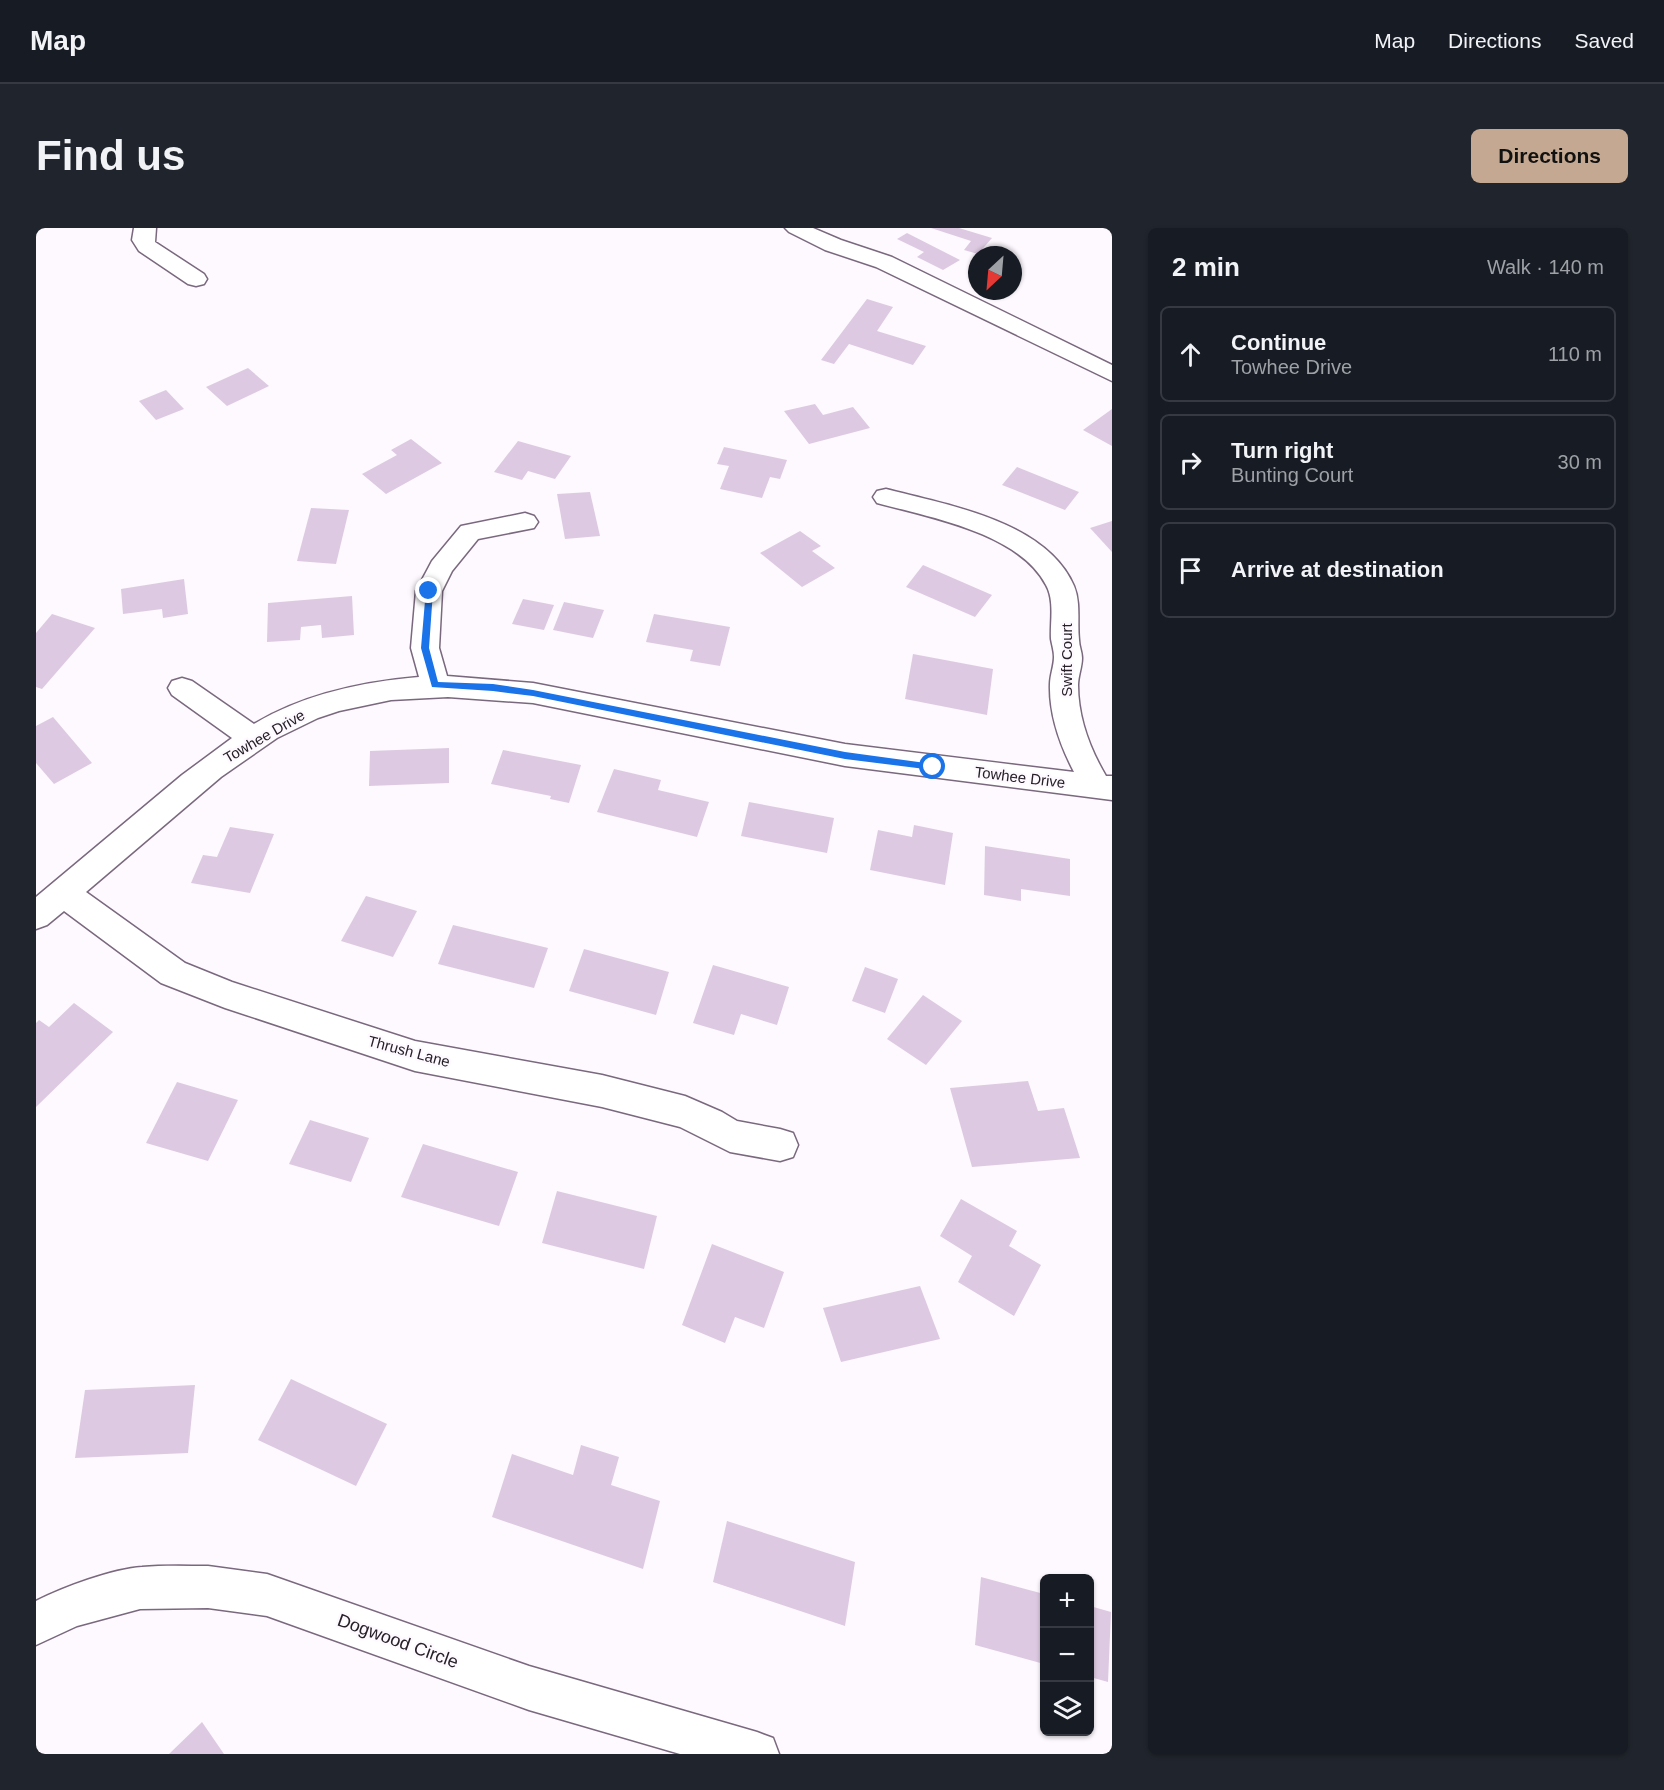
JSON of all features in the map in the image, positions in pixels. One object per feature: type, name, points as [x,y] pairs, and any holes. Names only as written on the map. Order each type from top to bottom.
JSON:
[{"type":"street","points":[[145,228],[143,240],[147,246],[196,279]]},
{"type":"street","points":[[796,228],[833,245],[884,262],[1112,374]]},
{"type":"street","name":"Swift Court","points":[[886,497],[970,522],[1023,544],[1037,555],[1059,581],[1066,612],[1065,641],[1068,656],[1064,686],[1069,726],[1077,752],[1105,787]]},
{"type":"street","points":[[435,685],[425,648],[429,591],[441,567],[470,532],[525,522]]},
{"type":"street","name":"Towhee Drive","points":[[36,916],[208,770],[254,739],[307,711],[344,699],[382,691],[435,685],[493,687],[845,755],[1105,787]]},
{"type":"street","points":[[182,688],[254,739]]},
{"type":"street","name":"Thrush Lane","points":[[63,893],[166,968],[225,994],[415,1056],[602,1091],[685,1112],[710,1123],[730,1136],[780,1144]]},
{"type":"street","name":"Dogwood Circle","points":[[36,1624],[71,1606],[140,1588],[208,1587],[267,1594],[528,1688],[757,1754]]},
{"type":"building","points":[[931,228],[959,228],[992,238],[985,246],[968,246],[968,251],[964,250],[971,241]]},
{"type":"building","points":[[907,233],[960,260],[943,270],[917,257],[924,252],[897,239]]},
{"type":"building","points":[[867,299],[893,307],[877,331],[926,346],[913,365],[849,344],[834,364],[821,360]]},
{"type":"building","points":[[248,368],[269,386],[227,406],[206,387]]},
{"type":"building","points":[[166,390],[184,409],[156,420],[139,401]]},
{"type":"building","points":[[815,404],[823,415],[853,407],[870,428],[809,444],[784,411]]},
{"type":"building","points":[[1112,409],[1112,446],[1083,430]]},
{"type":"building","points":[[411,439],[442,463],[386,494],[362,474],[397,455],[391,450]]},
{"type":"building","points":[[518,441],[571,456],[555,479],[528,471],[522,480],[494,472]]},
{"type":"building","points":[[724,447],[787,460],[780,479],[770,477],[762,498],[720,489],[729,466],[717,464]]},
{"type":"building","points":[[1017,467],[1079,492],[1065,510],[1002,485]]},
{"type":"building","points":[[590,492],[600,536],[565,539],[557,494]]},
{"type":"building","points":[[311,508],[349,510],[336,564],[297,561]]},
{"type":"building","points":[[1112,521],[1112,552],[1090,528]]},
{"type":"building","points":[[800,531],[821,546],[812,551],[835,568],[802,587],[760,553]]},
{"type":"building","points":[[923,565],[992,595],[975,617],[906,587]]},
{"type":"building","points":[[184,579],[188,614],[163,618],[162,609],[123,614],[121,589]]},
{"type":"building","points":[[352,596],[354,635],[322,638],[321,625],[301,627],[300,640],[267,642],[268,603]]},
{"type":"building","points":[[523,599],[554,605],[544,630],[512,624]]},
{"type":"building","points":[[564,602],[604,610],[593,638],[553,630]]},
{"type":"building","points":[[52,614],[95,628],[42,689],[36,687],[36,633]]},
{"type":"building","points":[[654,614],[730,627],[720,666],[690,661],[693,650],[646,642]]},
{"type":"building","points":[[913,654],[993,669],[987,715],[905,699]]},
{"type":"building","points":[[53,717],[92,763],[54,784],[36,763],[36,726]]},
{"type":"building","points":[[449,748],[449,783],[369,786],[370,751]]},
{"type":"building","points":[[503,750],[581,765],[569,803],[550,799],[551,796],[491,784]]},
{"type":"building","points":[[614,769],[661,780],[658,790],[709,802],[697,837],[597,812]]},
{"type":"building","points":[[749,802],[834,818],[827,853],[741,836]]},
{"type":"building","points":[[914,825],[953,833],[945,885],[870,870],[878,830],[912,837]]},
{"type":"building","points":[[230,827],[274,834],[250,893],[191,883],[203,855],[217,857]]},
{"type":"building","points":[[985,846],[1070,859],[1070,896],[1021,889],[1021,901],[984,895]]},
{"type":"building","points":[[366,896],[417,911],[393,957],[341,941]]},
{"type":"building","points":[[453,925],[548,948],[534,988],[438,964]]},
{"type":"building","points":[[584,949],[669,972],[656,1015],[569,991]]},
{"type":"building","points":[[713,965],[789,987],[777,1025],[741,1014],[734,1035],[693,1023]]},
{"type":"building","points":[[865,967],[898,979],[885,1013],[852,1001]]},
{"type":"building","points":[[923,995],[962,1021],[926,1065],[887,1039]]},
{"type":"building","points":[[74,1003],[113,1032],[36,1107],[36,1023],[39,1020],[49,1027]]},
{"type":"building","points":[[1028,1081],[1038,1111],[1064,1108],[1080,1158],[972,1167],[950,1088]]},
{"type":"building","points":[[177,1082],[238,1100],[208,1161],[146,1143]]},
{"type":"building","points":[[310,1120],[369,1138],[351,1182],[289,1164]]},
{"type":"building","points":[[423,1144],[518,1172],[499,1226],[401,1197]]},
{"type":"building","points":[[557,1191],[657,1216],[644,1269],[542,1243]]},
{"type":"building","points":[[961,1199],[1017,1231],[1009,1246],[1041,1265],[1014,1316],[958,1282],[972,1256],[940,1236]]},
{"type":"building","points":[[712,1244],[784,1272],[764,1328],[735,1317],[725,1343],[682,1325]]},
{"type":"building","points":[[920,1286],[940,1339],[841,1362],[823,1308]]},
{"type":"building","points":[[291,1379],[387,1424],[356,1486],[258,1440]]},
{"type":"building","points":[[195,1385],[188,1453],[75,1458],[85,1390]]},
{"type":"building","points":[[581,1445],[619,1457],[611,1485],[660,1501],[643,1569],[492,1517],[512,1454],[573,1475]]},
{"type":"building","points":[[727,1521],[855,1562],[845,1626],[713,1582]]},
{"type":"building","points":[[981,1577],[1040,1593],[1040,1663],[975,1645]]},
{"type":"building","points":[[1094,1607],[1111,1612],[1108,1682],[1094,1678]]},
{"type":"building","points":[[202,1722],[224,1754],[169,1754]]},
{"type":"route","points":[[429,591],[425,648],[435,685],[493,687],[533,693],[845,755],[933,767]]}]
